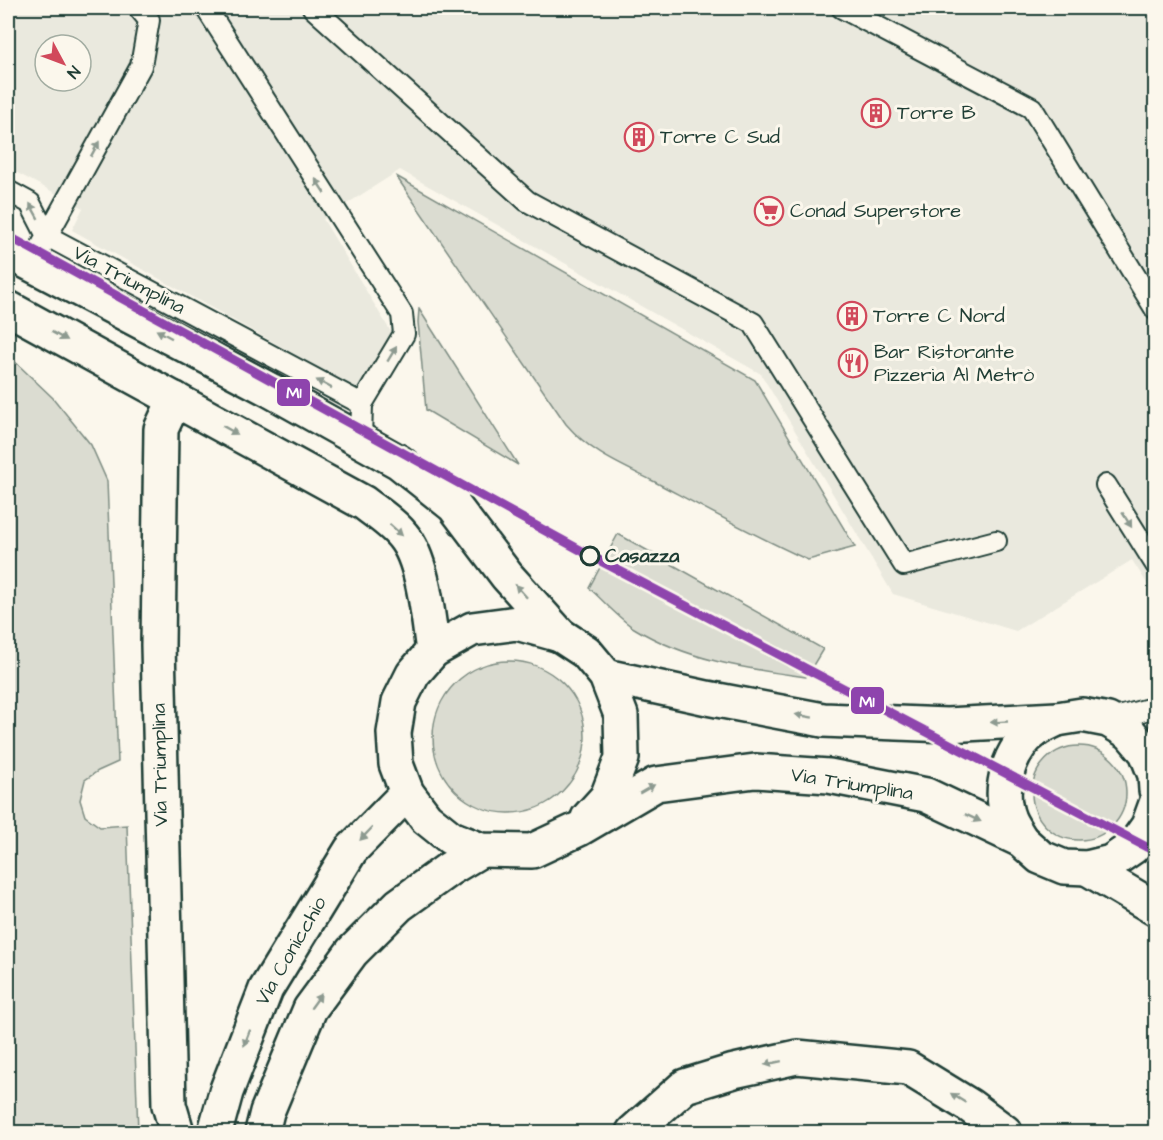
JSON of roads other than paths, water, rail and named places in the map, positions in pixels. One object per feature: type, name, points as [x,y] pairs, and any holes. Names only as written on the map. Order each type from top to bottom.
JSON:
[{"type":"main road","name":"Via Triumplina","points":[[19,258],[104,303],[277,376],[361,440],[399,462],[454,506],[507,576],[560,635],[586,652],[606,676],[621,716],[622,758],[607,797],[579,829]]},
{"type":"main road","points":[[8,308],[364,503],[403,535],[415,554],[425,596],[433,651]]},
{"type":"main road","name":"Via Triumplina","points":[[175,399],[161,429],[158,645],[169,1105],[177,1132]]},
{"type":"main road","name":"Via Triumplina","points":[[560,635],[517,623],[472,629],[433,651],[413,674],[399,702],[394,733],[396,764],[407,793],[426,818],[451,838],[481,850],[532,850],[579,829],[656,784],[755,771],[829,776],[926,795],[1021,840],[1040,857],[1064,867],[1087,868],[1112,862],[1133,847],[1149,826],[1155,786],[1146,752],[1130,734],[1108,720],[1083,715],[1057,719],[947,725],[823,720],[606,676]]},
{"type":"main road","name":"Via Triumplina","points":[[1021,840],[1008,818],[1004,794],[1007,770],[1017,748],[1035,730],[1057,719]]},
{"type":"main road","name":"Via Conicchio","points":[[215,1132],[226,1092],[266,989],[351,850],[407,793]]},
{"type":"main road","points":[[262,1132],[267,1112],[310,1009],[352,951],[399,904],[481,850]]},
{"type":"main road","name":"Via Triumplina","points":[[1087,868],[1155,909]]},
{"type":"main road","points":[[633,1132],[685,1086],[734,1071],[797,1058],[908,1068],[970,1106],[1005,1132]]},
{"type":"lane","points":[[19,258],[47,236],[141,66],[148,20],[139,8]]},
{"type":"lane","points":[[206,8],[402,314],[404,334],[362,404],[361,440]]},
{"type":"lane","points":[[313,8],[527,201],[753,323],[904,565],[996,541]]},
{"type":"lane","points":[[842,8],[1032,108],[1127,247],[1155,310]]},
{"type":"lane","points":[[8,191],[30,203],[47,236]]},
{"type":"lane","name":"Via Triumplina","points":[[47,236],[119,275],[277,376],[362,404]]},
{"type":"lane","points":[[104,303],[119,275]]},
{"type":"lane","points":[[1106,485],[1155,565]]},
{"type":"lane","points":[[1108,720],[1155,707]]},
{"type":"place","name":"Torre B","points":[[876,113]]},
{"type":"place","name":"Torre C Sud","points":[[639,137]]},
{"type":"place","name":"Conad Superstore","points":[[769,211]]},
{"type":"place","name":"Torre C Nord","points":[[852,316]]},
{"type":"place","name":"Bar Ristorante Pizzeria Al Metrò","points":[[853,363]]},
{"type":"place","name":"Casazza","points":[[590,556]]}]
